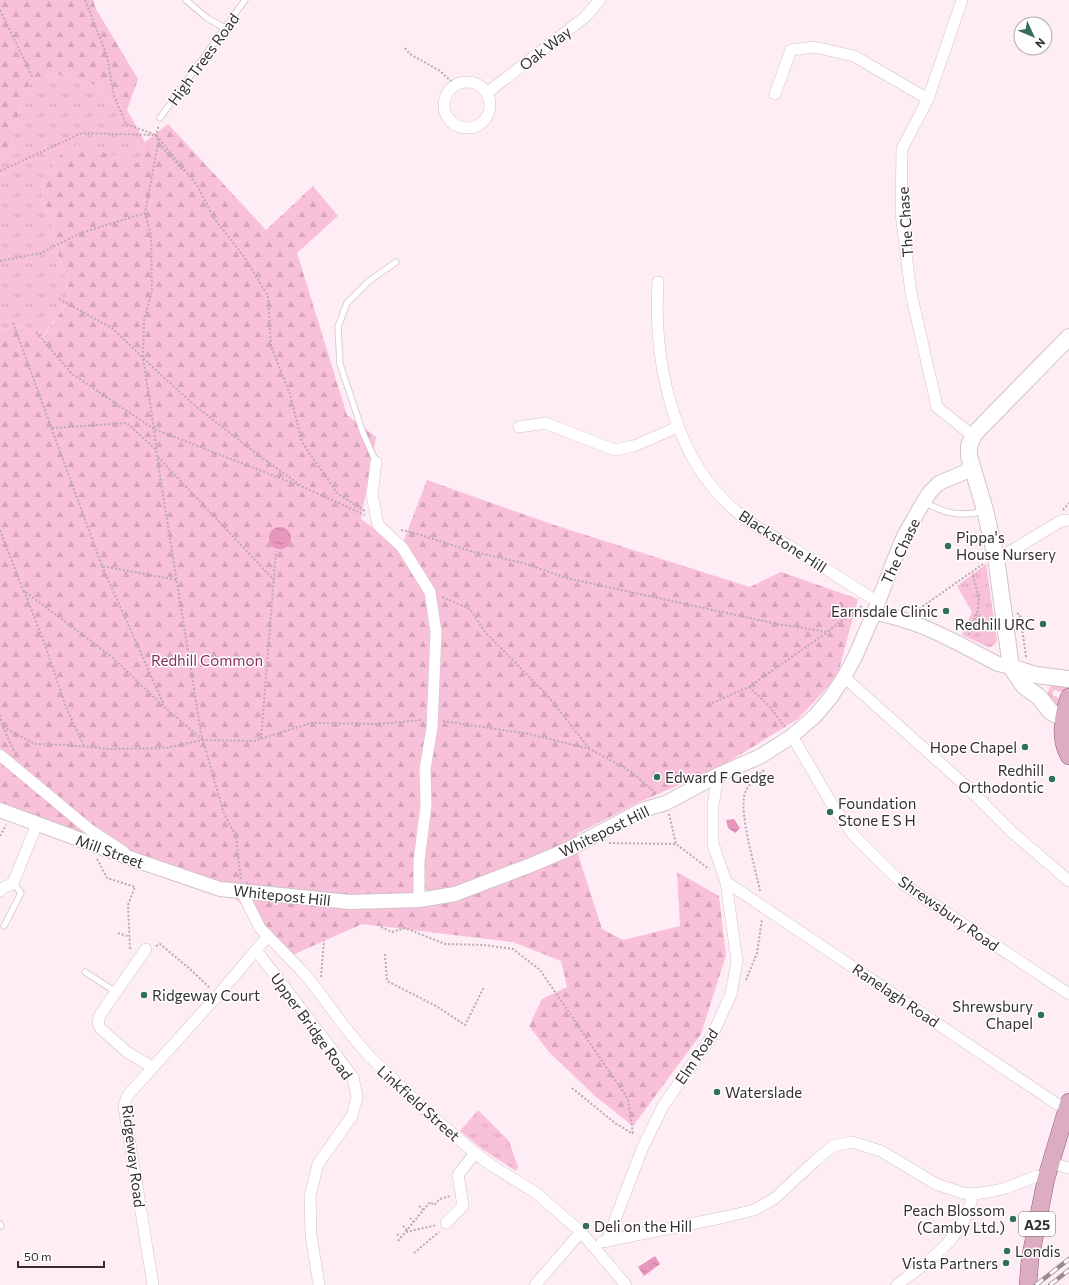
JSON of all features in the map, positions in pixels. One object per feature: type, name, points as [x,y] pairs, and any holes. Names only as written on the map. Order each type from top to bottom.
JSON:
[{"type":"main road","points":[[1066,718],[1051,712],[1039,697],[1024,686],[1011,666],[991,560],[985,510],[972,469],[969,456],[969,446],[973,436],[1069,338]]},
{"type":"main road","points":[[1011,666],[1036,675],[1069,679]]},
{"type":"main road","points":[[1039,697],[1049,676]]},
{"type":"main road","points":[[1069,697],[1064,737],[1066,752],[1069,756]]},
{"type":"main road","name":"A25","points":[[1029,1277],[1048,1171],[1068,1105]]},
{"type":"street","name":"Oak Way","points":[[487,92],[585,17],[600,0]]},
{"type":"street","name":"The Chase","points":[[962,0],[928,99],[902,149],[902,213],[911,293],[937,407],[973,436]]},
{"type":"street","points":[[775,94],[791,50],[814,47],[854,56],[928,99]]},
{"type":"street","points":[[462,82],[469,82],[482,87],[487,92],[490,100],[488,115],[477,126],[469,128],[454,124],[445,112],[444,104],[446,96],[455,85],[462,82]]},
{"type":"street","name":"Blackstone Hill","points":[[658,282],[656,309],[660,351],[667,394],[678,427],[697,466],[716,491],[742,516],[874,604]]},
{"type":"street","points":[[519,427],[545,422],[615,450],[634,446],[678,427]]},
{"type":"street","points":[[376,462],[372,495],[375,521],[402,547],[430,592],[436,632],[432,719],[425,769],[426,805],[419,861],[419,900]]},
{"type":"street","name":"The Chase","points":[[874,604],[904,536],[930,492],[939,483],[972,469]]},
{"type":"street","points":[[991,560],[1006,554],[1061,520],[1069,520]]},
{"type":"street","points":[[874,604],[890,616],[922,626],[998,664],[1011,666]]},
{"type":"street","name":"Whitepost Hill","points":[[220,889],[350,902],[419,900],[455,894],[569,849],[642,810],[666,802],[718,775],[761,756],[792,736],[815,716],[831,697],[844,677],[874,604]]},
{"type":"street","points":[[844,677],[966,786],[1002,823],[1069,881]]},
{"type":"street","name":"Shrewsbury Road","points":[[792,736],[833,806],[855,837],[898,879],[1069,994]]},
{"type":"street","points":[[0,755],[89,829],[138,861]]},
{"type":"street","name":"Elm Road","points":[[607,1241],[642,1149],[663,1106],[712,1036],[731,994],[737,961],[726,882],[713,844],[713,806],[718,775]]},
{"type":"street","name":"Mill Street","points":[[0,810],[138,861],[220,889]]},
{"type":"street","points":[[0,891],[13,883],[36,824]]},
{"type":"street","name":"Ranelagh Road","points":[[726,882],[1057,1104],[1068,1105]]},
{"type":"street","name":"Linkfield Street","points":[[242,892],[260,928],[320,992],[341,1022],[367,1054],[426,1111],[475,1152],[491,1165],[536,1193],[582,1232],[626,1285]]},
{"type":"street","name":"Ridgeway Road","points":[[153,1285],[124,1105],[128,1095],[218,995],[268,936]]},
{"type":"street","points":[[146,949],[100,1015],[98,1022],[100,1028],[127,1052],[152,1067]]},
{"type":"street","name":"Upper Bridge Road","points":[[256,950],[353,1077],[357,1097],[352,1116],[318,1164],[310,1196],[311,1235],[318,1285]]},
{"type":"street","points":[[592,1244],[754,1210],[774,1199],[833,1146],[852,1142],[881,1151],[936,1184],[963,1193],[973,1194],[994,1191],[1006,1188],[1048,1171],[1069,1168]]},
{"type":"street","points":[[446,1223],[463,1206],[458,1175],[475,1152]]},
{"type":"street","points":[[897,1285],[945,1247],[964,1223],[973,1194]]},
{"type":"street","points":[[535,1285],[582,1232]]},
{"type":"lane","points":[[186,0],[207,18],[225,28]]},
{"type":"lane","name":"High Trees Road","points":[[160,118],[245,0]]},
{"type":"lane","points":[[376,462],[363,433],[340,364],[338,327],[347,303],[369,280],[396,262]]},
{"type":"lane","points":[[924,502],[938,510],[954,514],[971,514],[985,510]]},
{"type":"lane","points":[[4,926],[22,893],[13,883]]},
{"type":"lane","points":[[85,972],[116,992]]},
{"type":"path","points":[[85,0],[107,56],[114,96],[126,124],[156,135],[197,185],[213,217],[245,258],[268,296],[270,346],[290,394],[302,442],[338,493],[366,512],[375,521]]},
{"type":"path","points":[[0,10],[33,78]]},
{"type":"path","points":[[405,48],[410,54],[440,70],[455,85]]},
{"type":"path","points":[[0,171],[82,133],[156,135]]},
{"type":"path","points":[[156,135],[159,144],[197,185]]},
{"type":"path","points":[[159,144],[145,213],[151,235],[152,292],[144,320],[143,358],[157,457],[203,740],[223,811],[236,837],[242,892]]},
{"type":"path","points":[[0,261],[41,253],[81,233],[145,213]]},
{"type":"path","points":[[60,299],[112,328],[199,409],[257,454],[304,487]]},
{"type":"path","points":[[13,323],[102,566],[165,708]]},
{"type":"path","points":[[36,332],[72,374],[154,429],[304,487],[375,521],[470,551],[527,564],[566,578],[777,624],[827,632]]},
{"type":"path","points":[[52,428],[127,423],[156,450]]},
{"type":"path","points":[[157,457],[274,580]]},
{"type":"path","points":[[0,530],[45,645],[66,707],[84,746]]},
{"type":"path","points":[[260,739],[276,551]]},
{"type":"path","points":[[919,608],[991,560]]},
{"type":"path","points":[[102,566],[177,580]]},
{"type":"path","points":[[959,644],[978,610],[979,597],[972,573]]},
{"type":"path","points":[[23,590],[77,632],[111,656],[165,708],[203,740]]},
{"type":"path","points":[[3,727],[35,744],[84,746],[109,749],[166,748],[203,740],[254,741],[311,723],[379,724],[432,719],[529,734],[590,749],[547,695],[485,632],[470,609],[430,592]]},
{"type":"path","points":[[712,703],[749,687],[860,608],[874,604]]},
{"type":"path","points":[[1020,614],[1026,656],[1030,662]]},
{"type":"path","points":[[749,687],[769,706],[792,736]]},
{"type":"path","points":[[0,715],[3,727],[15,755]]},
{"type":"path","points":[[609,843],[676,844]]},
{"type":"path","points":[[97,859],[107,878],[135,887],[128,905],[130,950],[146,949],[160,944],[218,995]]},
{"type":"path","points":[[382,927],[392,932],[405,928],[445,944],[484,945],[513,949],[540,970],[628,1099],[632,1134],[615,1124],[572,1088]]},
{"type":"path","points":[[118,933],[130,937]]},
{"type":"path","points":[[320,992],[324,940]]},
{"type":"path","points":[[385,954],[386,981],[436,1006],[465,1025],[484,987]]},
{"type":"path","points":[[398,1241],[430,1202],[434,1205],[440,1199],[460,1193]]},
{"type":"path","points":[[419,1206],[424,1210]]},
{"type":"path","points":[[410,1218],[414,1222]]},
{"type":"path","points":[[406,1231],[446,1223]]},
{"type":"path","points":[[414,1253],[444,1227],[446,1223]]},
{"type":"path","points":[[403,1226],[406,1231]]},
{"type":"path","points":[[397,1234],[401,1237]]},
{"type":"green space","points":[[0,0],[93,0],[96,9],[138,79],[127,110],[96,85],[56,74],[33,78],[25,93],[9,149],[0,154]]},
{"type":"green space","points":[[56,74],[96,85],[127,110],[145,142],[141,164],[55,159],[44,179],[42,198],[51,221],[54,243],[65,273],[68,302],[39,341],[25,327],[0,329],[0,154],[9,149],[25,93],[33,78]]},
{"type":"green space","name":"Redhill Common","points":[[168,124],[266,230],[313,186],[338,216],[297,253],[347,415],[376,437],[361,519],[401,548],[427,480],[551,524],[750,587],[781,572],[858,599],[837,677],[798,719],[715,770],[639,802],[577,834],[578,854],[602,929],[623,940],[680,926],[677,872],[719,896],[726,955],[701,1034],[633,1126],[595,1096],[549,1052],[529,1026],[542,999],[567,987],[561,961],[513,942],[362,924],[288,957],[264,927],[223,886],[0,806],[0,329],[25,327],[40,341],[68,302],[65,273],[54,243],[51,221],[42,198],[44,179],[55,159],[78,144],[141,164],[145,142]]},
{"type":"green space","points":[[986,564],[997,641],[991,647],[962,635],[972,612],[957,586]]},
{"type":"green space","points":[[1054,685],[1066,686],[1067,689],[1060,692],[1054,690],[1052,695],[1057,697],[1062,702],[1057,706],[1047,694],[1050,687]]},
{"type":"green space","points":[[478,1110],[509,1141],[518,1167],[516,1171],[482,1149],[460,1131]]},
{"type":"water","points":[[280,527],[288,530],[291,538],[288,546],[280,549],[272,546],[269,538],[272,530]]},
{"type":"water","points":[[734,819],[740,828],[735,833],[728,828],[726,820]]},
{"type":"water","points":[[655,1256],[660,1264],[644,1276],[638,1267]]},
{"type":"railway","points":[[1036,1285],[1069,1259]]},
{"type":"railway","points":[[1050,1285],[1069,1270]]},
{"type":"place","name":"Pippa's House Nursery","points":[[948,546]]},
{"type":"place","name":"Earnsdale Clinic","points":[[946,611]]},
{"type":"place","name":"Redhill URC","points":[[1043,624]]},
{"type":"place","name":"Hope Chapel","points":[[1025,747]]},
{"type":"place","name":"Edward F Gedge","points":[[657,777]]},
{"type":"place","name":"Redhill Orthodontic","points":[[1052,779]]},
{"type":"place","name":"Foundation Stone E S H","points":[[830,812]]},
{"type":"place","name":"Ridgeway Court","points":[[144,995]]},
{"type":"place","name":"Shrewsbury Chapel","points":[[1041,1015]]},
{"type":"place","name":"Waterslade","points":[[717,1092]]},
{"type":"place","name":"Peach Blossom (Camby Ltd.)","points":[[1013,1219]]},
{"type":"place","name":"Deli on the Hill","points":[[586,1226]]},
{"type":"place","name":"Londis","points":[[1007,1251]]},
{"type":"place","name":"Vista Partners","points":[[1006,1263]]}]
